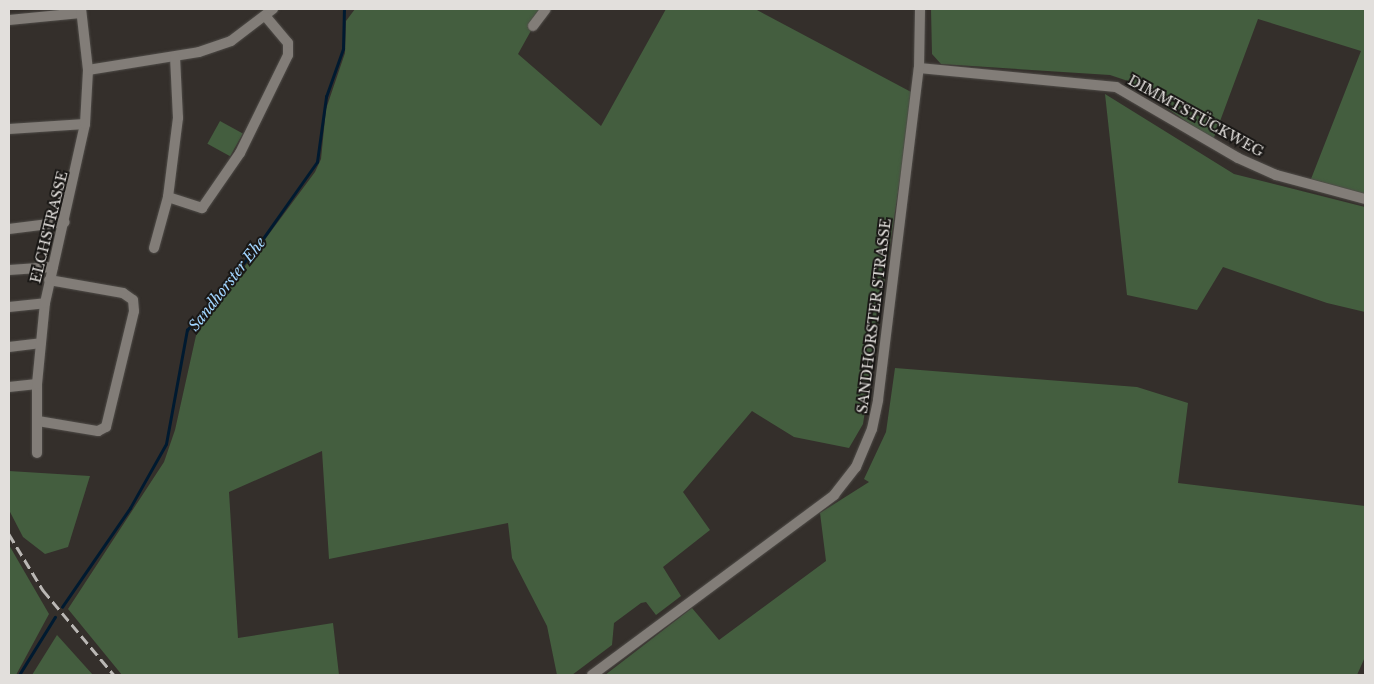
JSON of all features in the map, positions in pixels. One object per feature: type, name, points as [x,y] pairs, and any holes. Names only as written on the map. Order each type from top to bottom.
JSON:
[{"type":"street","points":[[88,70],[176,57],[230,42],[266,17],[273,9]]},
{"type":"street","points":[[533,26],[546,9]]},
{"type":"street","name":"SANDHORSTER STRASSE","points":[[592,675],[834,494],[856,467],[872,429],[878,400],[919,68],[920,9]]},
{"type":"street","points":[[9,20],[81,11]]},
{"type":"street","name":"ELCHSTRASSE","points":[[37,453],[38,384],[45,303],[85,124],[88,70],[81,11]]},
{"type":"street","points":[[168,197],[202,208],[240,153],[288,55],[288,44],[266,17]]},
{"type":"street","points":[[154,248],[168,197],[178,118],[176,57]]},
{"type":"street","name":"DIMMTSTÜCKWEG","points":[[919,68],[1116,87],[1238,158],[1276,175],[1365,199]]},
{"type":"street","points":[[9,129],[85,124]]},
{"type":"street","points":[[9,229],[64,222]]},
{"type":"street","points":[[9,270],[53,267]]},
{"type":"street","points":[[38,421],[98,431],[106,427],[134,311],[133,300],[123,293],[49,280]]},
{"type":"street","points":[[9,307],[45,303]]},
{"type":"street","points":[[9,347],[41,343]]},
{"type":"street","points":[[9,387],[38,384]]},
{"type":"green space","points":[[355,9],[543,9],[518,54],[601,126],[666,9],[755,9],[913,93],[863,424],[849,448],[794,437],[752,411],[683,492],[710,530],[663,567],[681,596],[656,615],[646,602],[641,603],[614,623],[612,645],[572,675],[557,675],[547,626],[512,558],[508,523],[329,559],[322,451],[229,492],[238,638],[333,623],[339,675],[122,675],[68,609],[164,462],[175,430],[197,331],[315,172],[321,159],[326,109],[345,53],[346,21]]},
{"type":"green space","points":[[931,9],[1365,9],[1365,194],[1311,179],[1361,51],[1258,19],[1213,140],[1128,81],[1110,75],[941,64],[932,54]]},
{"type":"green space","points":[[1105,94],[1234,174],[1365,207],[1365,312],[1327,303],[1223,267],[1197,310],[1127,295]]},
{"type":"green space","points":[[220,121],[243,134],[230,156],[207,144]]},
{"type":"green space","points":[[895,368],[1137,387],[1188,403],[1178,483],[1365,506],[1365,657],[1357,675],[605,675],[692,608],[719,640],[826,561],[820,513],[869,482],[864,479],[886,432]]},
{"type":"green space","points":[[9,471],[90,476],[68,547],[45,554],[23,537],[9,510]]},
{"type":"green space","points":[[9,545],[49,614],[16,675],[9,675]]},
{"type":"green space","points":[[57,635],[93,675],[32,675]]},
{"type":"waterway","name":"Sandhorster Ehe","points":[[62,607],[130,508],[166,444],[187,330],[257,247],[317,162],[326,97],[343,49],[344,9]]},
{"type":"waterway","name":"Sandhorster Ehe","points":[[19,675],[55,617]]},
{"type":"railway","points":[[9,534],[43,590],[114,675]]}]
